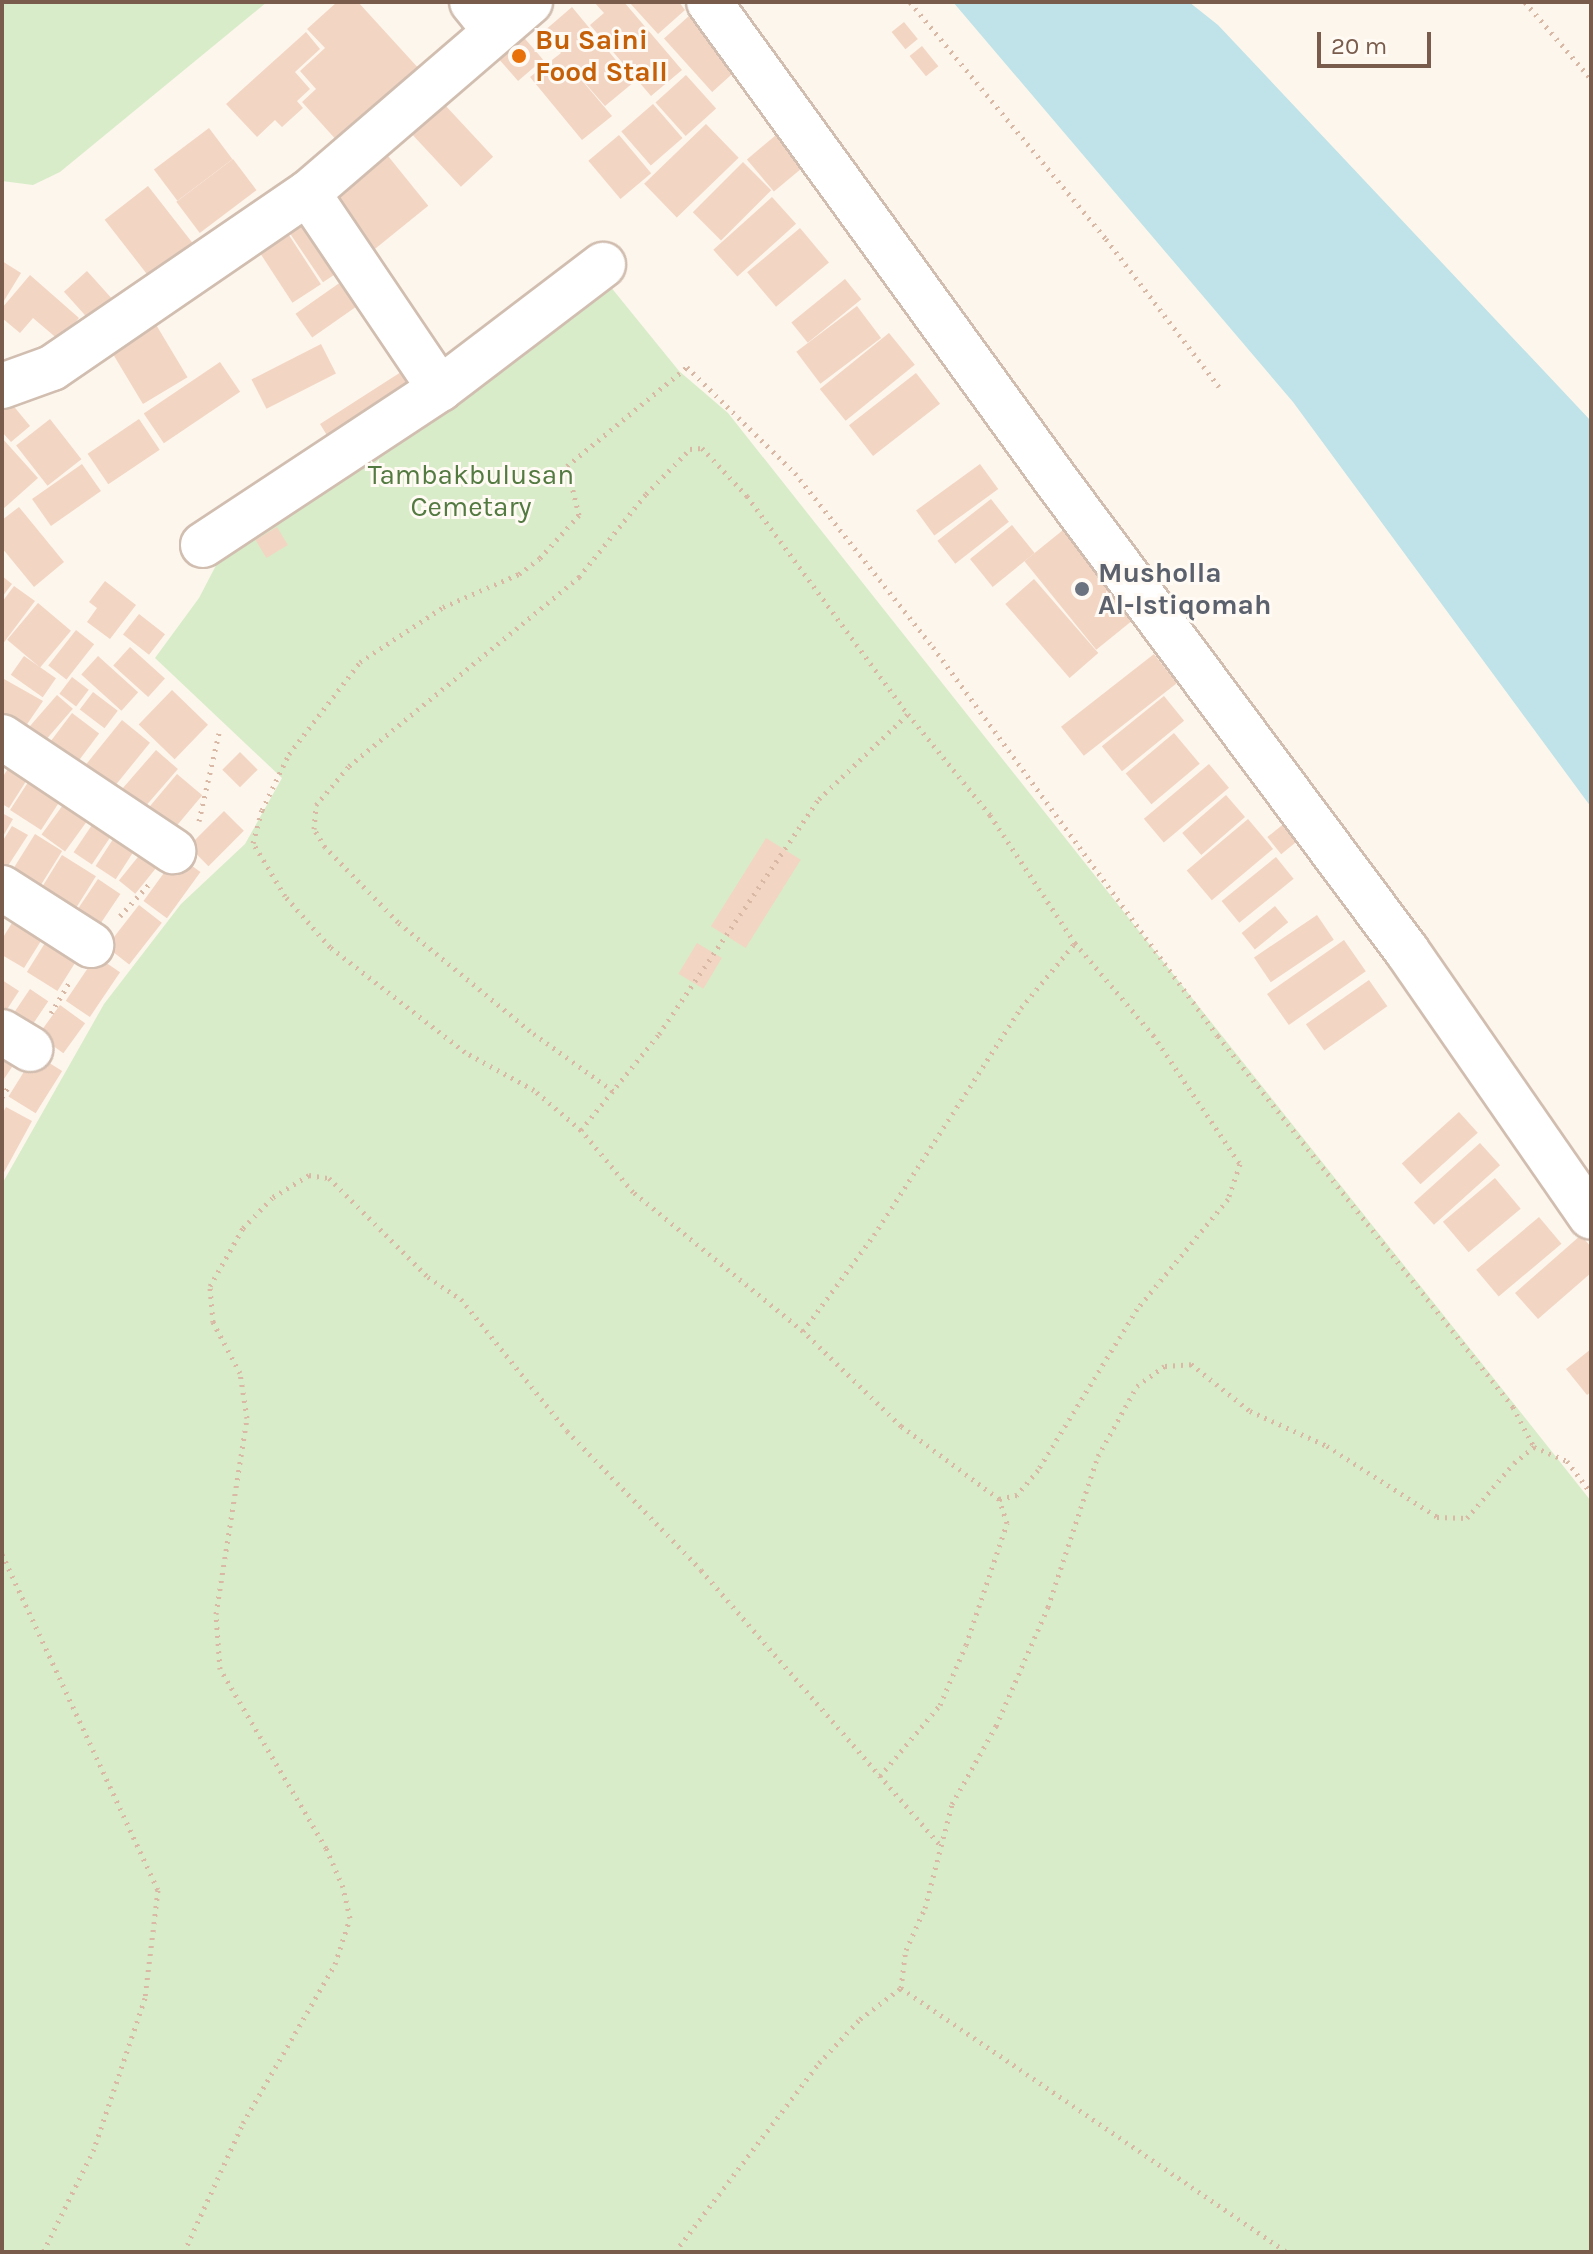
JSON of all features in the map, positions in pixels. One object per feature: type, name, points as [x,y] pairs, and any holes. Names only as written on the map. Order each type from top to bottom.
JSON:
[{"type":"street","points":[[2,386],[52,368],[308,193],[428,87],[484,23],[530,2]]},
{"type":"street","points":[[709,2],[1055,479],[1407,951],[1591,1217]]},
{"type":"street","points":[[308,193],[440,389]]},
{"type":"street","points":[[203,545],[440,389],[603,265]]},
{"type":"street","points":[[2,737],[173,851]]},
{"type":"street","points":[[2,888],[91,945]]},
{"type":"path","points":[[910,2],[1106,239],[1219,387]]},
{"type":"path","points":[[1525,2],[1591,79]]},
{"type":"path","points":[[880,1776],[940,1705],[966,1645],[1007,1523],[999,1499],[901,1426],[803,1331],[633,1192],[581,1130],[534,1090],[453,1043],[330,947],[285,896],[253,843],[262,810],[289,754],[360,662],[443,607],[519,574],[540,558],[579,515],[567,466],[687,367],[795,473],[933,647],[1218,1036],[1513,1407],[1534,1447],[1567,1461],[1591,1493]]},
{"type":"path","points":[[613,1091],[530,1031],[398,922],[325,847],[314,829],[316,805],[349,766],[579,577],[690,449],[702,448],[747,496],[908,714],[990,815],[1075,943],[1153,1035],[1240,1164],[1228,1199],[1137,1309],[1038,1470],[1017,1495],[999,1499]]},
{"type":"path","points":[[581,1130],[659,1034],[819,799],[908,714]]},
{"type":"path","points":[[173,851],[203,815],[219,733]]},
{"type":"path","points":[[803,1331],[874,1235],[1021,1008],[1075,943]]},
{"type":"path","points":[[184,2252],[243,2123],[335,1964],[350,1918],[326,1848],[220,1669],[216,1614],[247,1418],[240,1373],[213,1322],[210,1286],[243,1228],[273,1197],[309,1175],[329,1178],[428,1277],[461,1299],[567,1431],[701,1570],[940,1845]]},
{"type":"path","points":[[675,2252],[819,2063],[860,2019],[901,1988],[906,1950],[925,1908],[952,1804],[996,1726],[1048,1607],[1098,1456],[1137,1386],[1165,1366],[1191,1364],[1250,1411],[1327,1446],[1437,1517],[1467,1518],[1514,1463],[1534,1447]]},
{"type":"path","points":[[2,1554],[158,1890],[145,1998],[94,2149],[43,2252]]},
{"type":"path","points":[[901,1988],[1286,2252]]},
{"type":"green space","points":[[2,2],[267,2],[60,172],[33,185],[2,181]]},
{"type":"green space","name":"Tambakbulusan Cemetary","points":[[601,275],[679,371],[728,413],[1591,1501],[1591,2252],[2,2252],[2,1184],[104,1004],[181,904],[245,844],[282,778],[155,658],[199,598],[225,548]]},
{"type":"water","points":[[953,2],[1189,2],[1218,25],[1591,421],[1591,807],[1293,402]]},
{"type":"building","points":[[337,2],[358,2],[421,71],[339,143],[302,102],[316,89],[300,71],[325,48],[307,29]]},
{"type":"building","points":[[594,2],[624,2],[682,70],[651,96],[590,25],[604,13]]},
{"type":"building","points":[[629,2],[679,2],[685,10],[658,34]]},
{"type":"building","points":[[572,7],[634,82],[605,106],[563,58],[612,116],[582,140],[530,77],[561,53],[543,32]]},
{"type":"building","points":[[690,15],[738,69],[712,92],[664,38]]},
{"type":"building","points":[[904,22],[918,39],[905,49],[892,32]]},
{"type":"building","points":[[306,32],[320,49],[295,72],[310,89],[297,101],[303,108],[282,127],[275,120],[257,137],[226,104]]},
{"type":"building","name":"Bu Saini Food Stall","points":[[520,33],[543,59],[518,81],[495,55]]},
{"type":"building","points":[[922,46],[938,66],[926,76],[910,56]]},
{"type":"building","points":[[686,75],[716,108],[686,136],[656,102]]},
{"type":"building","points":[[444,104],[493,157],[461,187],[412,134]]},
{"type":"building","points":[[653,104],[683,138],[651,166],[621,132]]},
{"type":"building","points":[[706,124],[739,158],[677,218],[644,184]]},
{"type":"building","points":[[209,128],[232,159],[177,201],[154,170]]},
{"type":"building","points":[[619,135],[651,173],[620,199],[588,161]]},
{"type":"building","points":[[776,135],[803,167],[774,192],[747,159]]},
{"type":"building","points":[[388,156],[428,206],[374,250],[334,200]]},
{"type":"building","points":[[233,159],[256,190],[200,233],[176,202]]},
{"type":"building","points":[[743,162],[771,190],[721,240],[693,212]]},
{"type":"building","points":[[148,186],[193,244],[150,277],[105,220]]},
{"type":"building","points":[[772,197],[796,224],[737,277],[713,250]]},
{"type":"building","points":[[314,210],[350,264],[323,282],[287,228]]},
{"type":"building","points":[[800,228],[829,262],[776,307],[747,272]]},
{"type":"building","points":[[285,229],[321,284],[292,303],[256,248]]},
{"type":"building","points":[[2,261],[21,273],[2,304]]},
{"type":"building","points":[[87,271],[111,298],[88,318],[64,292]]},
{"type":"building","points":[[30,275],[79,318],[60,341],[33,318],[20,333],[2,318],[2,308]]},
{"type":"building","points":[[348,277],[365,301],[312,337],[296,314]]},
{"type":"building","points":[[845,279],[861,299],[808,343],[791,322]]},
{"type":"building","points":[[857,306],[881,338],[820,384],[796,352]]},
{"type":"building","points":[[152,318],[188,377],[143,404],[107,345]]},
{"type":"building","points":[[889,333],[915,365],[846,421],[820,389]]},
{"type":"building","points":[[321,344],[336,373],[266,409],[252,379]]},
{"type":"building","points":[[220,362],[240,392],[164,443],[144,413]]},
{"type":"building","points":[[401,372],[418,399],[328,459],[318,443],[328,437],[320,424]]},
{"type":"building","points":[[916,373],[940,404],[873,456],[849,425]]},
{"type":"building","points":[[2,392],[30,426],[11,442],[2,432]]},
{"type":"building","points":[[50,419],[81,459],[48,486],[16,445]]},
{"type":"building","points":[[139,419],[160,450],[108,484],[88,454]]},
{"type":"building","points":[[2,438],[38,478],[2,510]]},
{"type":"building","points":[[82,464],[101,491],[51,526],[32,499]]},
{"type":"building","points":[[980,464],[998,489],[934,536],[916,510]]},
{"type":"building","points":[[991,499],[1009,522],[955,564],[937,541]]},
{"type":"building","points":[[19,507],[64,562],[34,587],[2,548],[2,520]]},
{"type":"building","points":[[1012,525],[1035,553],[993,587],[970,559]]},
{"type":"building","name":"Musholla Al-Istiqomah","points":[[1068,526],[1140,615],[1096,650],[1024,561]]},
{"type":"building","points":[[277,527],[288,545],[266,558],[256,540]]},
{"type":"building","points":[[2,576],[12,584],[2,597]]},
{"type":"building","points":[[1034,579],[1098,653],[1070,678],[1005,604]]},
{"type":"building","points":[[105,581],[136,605],[110,639],[87,622],[97,608],[89,602]]},
{"type":"building","points":[[14,586],[35,601],[2,645],[2,602]]},
{"type":"building","points":[[38,603],[71,631],[40,667],[7,640]]},
{"type":"building","points":[[139,614],[165,634],[149,655],[123,634]]},
{"type":"building","points":[[76,630],[94,644],[66,680],[48,665]]},
{"type":"building","points":[[130,647],[165,678],[148,697],[113,666]]},
{"type":"building","points":[[1154,654],[1177,683],[1084,756],[1061,727]]},
{"type":"building","points":[[24,656],[56,678],[43,697],[11,675]]},
{"type":"building","points":[[98,656],[138,692],[121,711],[81,675]]},
{"type":"building","points":[[72,677],[89,690],[76,706],[59,694]]},
{"type":"building","points":[[4,679],[43,701],[21,733],[2,719]]},
{"type":"building","points":[[172,690],[208,725],[175,759],[139,725]]},
{"type":"building","points":[[93,692],[118,711],[105,728],[80,710]]},
{"type":"building","points":[[57,695],[73,709],[40,747],[24,733]]},
{"type":"building","points":[[1164,696],[1184,721],[1122,771],[1102,746]]},
{"type":"building","points":[[72,713],[99,733],[74,766],[47,746]]},
{"type":"building","points":[[122,720],[150,743],[105,798],[77,775]]},
{"type":"building","points":[[1174,733],[1200,764],[1151,804],[1126,773]]},
{"type":"building","points":[[156,750],[178,769],[142,811],[120,792]]},
{"type":"building","points":[[240,752],[258,770],[240,787],[222,770]]},
{"type":"building","points":[[11,764],[30,775],[9,808],[2,804],[2,778]]},
{"type":"building","points":[[1209,764],[1229,788],[1164,842],[1144,819]]},
{"type":"building","points":[[34,773],[65,793],[41,830],[10,810]]},
{"type":"building","points":[[177,774],[202,795],[170,834],[145,812]]},
{"type":"building","points":[[1226,795],[1245,817],[1201,855],[1182,833]]},
{"type":"building","points":[[68,798],[91,815],[65,851],[42,834]]},
{"type":"building","points":[[224,811],[244,831],[208,866],[189,846]]},
{"type":"building","points":[[2,813],[13,819],[2,838]]},
{"type":"building","points":[[96,819],[114,831],[92,864],[74,852]]},
{"type":"building","points":[[1248,819],[1273,849],[1212,900],[1187,870]]},
{"type":"building","points":[[1286,822],[1300,839],[1281,854],[1267,837]]},
{"type":"building","points":[[12,826],[28,835],[2,875],[2,842]]},
{"type":"building","points":[[119,830],[139,843],[116,879],[96,866]]},
{"type":"building","points":[[35,834],[62,851],[32,898],[5,881]]},
{"type":"building","points":[[766,838],[801,860],[746,948],[711,926]]},
{"type":"building","points":[[146,847],[162,860],[135,894],[119,880]]},
{"type":"building","points":[[62,855],[96,876],[69,919],[36,897]]},
{"type":"building","points":[[177,855],[200,872],[167,918],[143,901]]},
{"type":"building","points":[[1276,857],[1294,879],[1239,923],[1222,901]]},
{"type":"building","points":[[98,879],[120,894],[95,932],[72,917]]},
{"type":"building","points":[[139,905],[162,923],[129,965],[106,947]]},
{"type":"building","points":[[1275,906],[1288,922],[1255,949],[1242,933]]},
{"type":"building","points":[[22,907],[51,925],[24,968],[2,955],[2,939]]},
{"type":"building","points":[[1317,915],[1334,940],[1271,982],[1254,957]]},
{"type":"building","points":[[55,927],[86,946],[57,991],[27,972]]},
{"type":"building","points":[[1344,940],[1366,971],[1289,1025],[1267,994]]},
{"type":"building","points":[[697,943],[722,958],[703,989],[678,974]]},
{"type":"building","points":[[96,956],[120,972],[90,1017],[66,1001]]},
{"type":"building","points":[[2,980],[19,991],[2,1017]]},
{"type":"building","points":[[1369,980],[1387,1006],[1324,1050],[1306,1024]]},
{"type":"building","points":[[30,989],[48,1001],[29,1030],[10,1018]]},
{"type":"building","points":[[60,1005],[85,1023],[63,1053],[38,1035]]},
{"type":"building","points":[[2,1039],[22,1052],[2,1082]]},
{"type":"building","points":[[35,1054],[62,1071],[36,1113],[9,1096]]},
{"type":"building","points":[[6,1107],[32,1121],[2,1176],[2,1114]]},
{"type":"building","points":[[1459,1112],[1478,1133],[1421,1184],[1402,1164]]},
{"type":"building","points":[[1480,1143],[1500,1165],[1434,1225],[1414,1203]]},
{"type":"building","points":[[1495,1178],[1521,1209],[1469,1252],[1443,1222]]},
{"type":"building","points":[[1539,1217],[1561,1244],[1499,1297],[1476,1270]]},
{"type":"building","points":[[1581,1235],[1591,1247],[1591,1273],[1538,1319],[1515,1293]]},
{"type":"building","points":[[1591,1349],[1591,1392],[1587,1395],[1566,1369]]},
{"type":"place","name":"Bu Saini Food Stall","points":[[519,56]]},
{"type":"place","name":"Musholla Al-Istiqomah","points":[[1082,589]]}]
